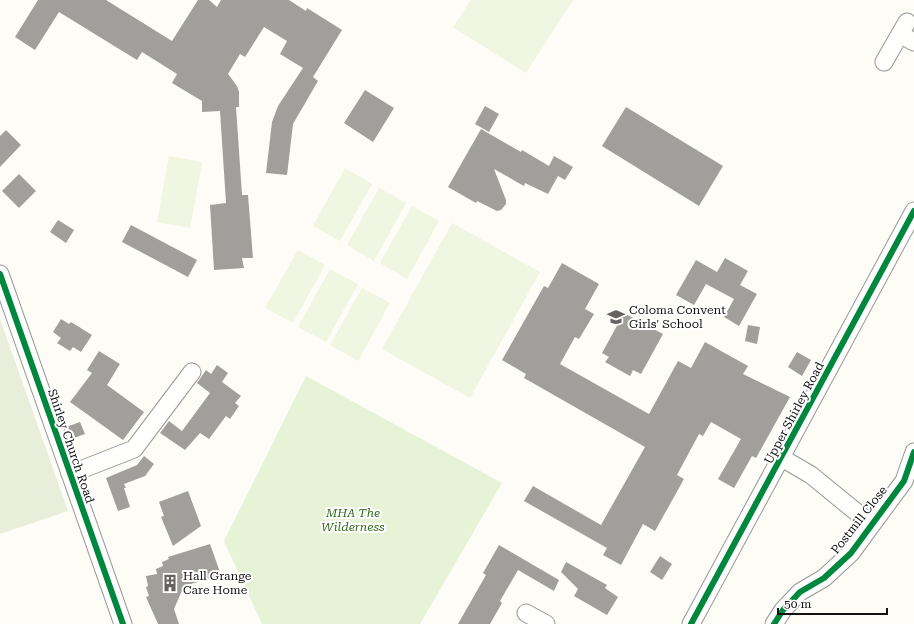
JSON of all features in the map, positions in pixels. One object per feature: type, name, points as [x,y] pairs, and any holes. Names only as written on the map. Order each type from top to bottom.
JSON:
[{"type":"street","points":[[884,62],[907,33]]},
{"type":"street","name":"Upper Shirley Road","points":[[691,624],[782,458],[914,211]]},
{"type":"street","name":"Shirley Church Road","points":[[0,274],[122,624]]},
{"type":"street","points":[[70,474],[134,449],[192,372]]},
{"type":"street","name":"Postmill Close","points":[[774,624],[783,610],[800,592],[824,578],[851,553],[904,481],[914,452]]},
{"type":"street","points":[[782,458],[811,475],[872,524]]},
{"type":"street","points":[[526,613],[546,624]]},
{"type":"green space","points":[[471,0],[573,0],[526,73],[453,27]]},
{"type":"green space","points":[[169,156],[202,162],[190,228],[157,222]]},
{"type":"green space","points":[[345,168],[372,184],[340,241],[313,226]]},
{"type":"green space","points":[[379,188],[406,203],[374,261],[347,245]]},
{"type":"green space","points":[[412,206],[439,221],[407,279],[380,263]]},
{"type":"green space","points":[[452,223],[540,272],[470,398],[382,349]]},
{"type":"green space","points":[[298,250],[325,265],[293,323],[265,308]]},
{"type":"green space","points":[[330,269],[358,284],[326,342],[298,327]]},
{"type":"green space","points":[[362,288],[390,303],[358,361],[330,345]]},
{"type":"green space","points":[[0,319],[68,511],[0,534]]},
{"type":"green space","name":"MHA The Wilderness","points":[[306,376],[502,483],[420,624],[262,624],[224,541]]},
{"type":"building","points":[[38,0],[106,0],[172,41],[198,0],[209,0],[217,7],[221,0],[289,0],[306,11],[307,8],[342,30],[313,77],[318,81],[293,124],[287,175],[266,173],[272,122],[278,106],[303,68],[280,54],[287,41],[264,27],[245,57],[240,54],[228,74],[237,86],[239,92],[239,107],[236,107],[242,195],[248,195],[253,258],[242,258],[244,268],[214,270],[210,205],[226,203],[220,111],[202,112],[202,101],[172,83],[177,74],[142,52],[137,60],[59,12],[35,50],[15,37]]},
{"type":"building","points":[[365,90],[394,108],[373,142],[344,123]]},
{"type":"building","points":[[485,106],[499,114],[489,132],[475,124]]},
{"type":"building","points":[[626,107],[723,166],[699,206],[602,146]]},
{"type":"building","points":[[481,129],[549,166],[554,156],[573,167],[565,180],[558,176],[548,194],[525,183],[524,186],[494,169],[506,200],[506,204],[501,210],[497,211],[477,201],[476,203],[448,187]]},
{"type":"building","points":[[6,130],[21,145],[0,167],[0,136]]},
{"type":"building","points":[[19,174],[36,191],[19,208],[2,191]]},
{"type":"building","points":[[58,220],[74,230],[66,243],[50,232]]},
{"type":"building","points":[[131,225],[197,260],[188,277],[122,242]]},
{"type":"building","points":[[725,258],[748,271],[740,285],[757,294],[739,326],[724,317],[734,299],[706,284],[694,305],[676,295],[696,260],[717,272]]},
{"type":"building","points":[[562,263],[599,284],[585,309],[594,314],[579,339],[575,337],[560,364],[649,414],[678,361],[691,368],[705,342],[748,366],[743,374],[790,397],[756,458],[752,456],[734,488],[718,479],[741,439],[711,422],[703,436],[699,434],[677,475],[684,479],[655,531],[643,524],[621,565],[603,555],[607,548],[524,501],[533,486],[601,525],[645,447],[524,378],[526,374],[502,360],[544,286],[548,288]]},
{"type":"building","points":[[624,313],[663,334],[641,374],[633,370],[630,376],[605,362],[609,357],[602,353]]},
{"type":"building","points":[[61,319],[69,324],[71,322],[92,335],[81,352],[73,347],[70,351],[57,343],[61,338],[53,332]]},
{"type":"building","points":[[748,325],[760,327],[757,344],[745,341]]},
{"type":"building","points":[[99,351],[120,364],[107,385],[144,412],[123,440],[70,402],[92,373],[87,370]]},
{"type":"building","points":[[797,352],[811,360],[802,376],[788,367]]},
{"type":"building","points":[[217,365],[228,373],[222,382],[241,396],[235,403],[239,406],[230,419],[226,416],[209,439],[200,433],[185,450],[160,433],[169,421],[182,431],[210,393],[197,383],[206,370],[211,374]]},
{"type":"building","points":[[80,422],[85,434],[71,439],[66,427]]},
{"type":"building","points":[[144,456],[154,464],[145,476],[124,484],[130,507],[118,511],[106,478],[137,465]]},
{"type":"building","points":[[188,491],[201,526],[173,546],[161,517],[164,516],[159,502]]},
{"type":"building","name":"Hall Grange Care Home","points":[[210,544],[221,575],[184,586],[174,609],[179,624],[158,624],[146,597],[149,596],[146,587],[148,586],[146,576],[157,574],[156,569],[163,566],[162,562],[169,559],[168,557]]},
{"type":"building","points":[[499,545],[559,580],[554,591],[518,570],[500,601],[502,603],[490,624],[458,624],[486,575],[483,573]]},
{"type":"building","points":[[660,556],[672,564],[662,580],[650,572]]},
{"type":"building","points":[[566,562],[607,585],[605,588],[618,597],[607,615],[574,596],[578,589],[561,572]]},
{"type":"cycle path","points":[[691,624],[914,211]]},
{"type":"cycle path","points":[[0,274],[123,624]]},
{"type":"cycle path","points":[[774,624],[783,610],[800,592],[824,578],[851,553],[904,481],[914,452]]},
{"type":"place","name":"Coloma Convent Girls' School","points":[[616,317]]},
{"type":"place","name":"Hall Grange Care Home","points":[[170,583]]}]
